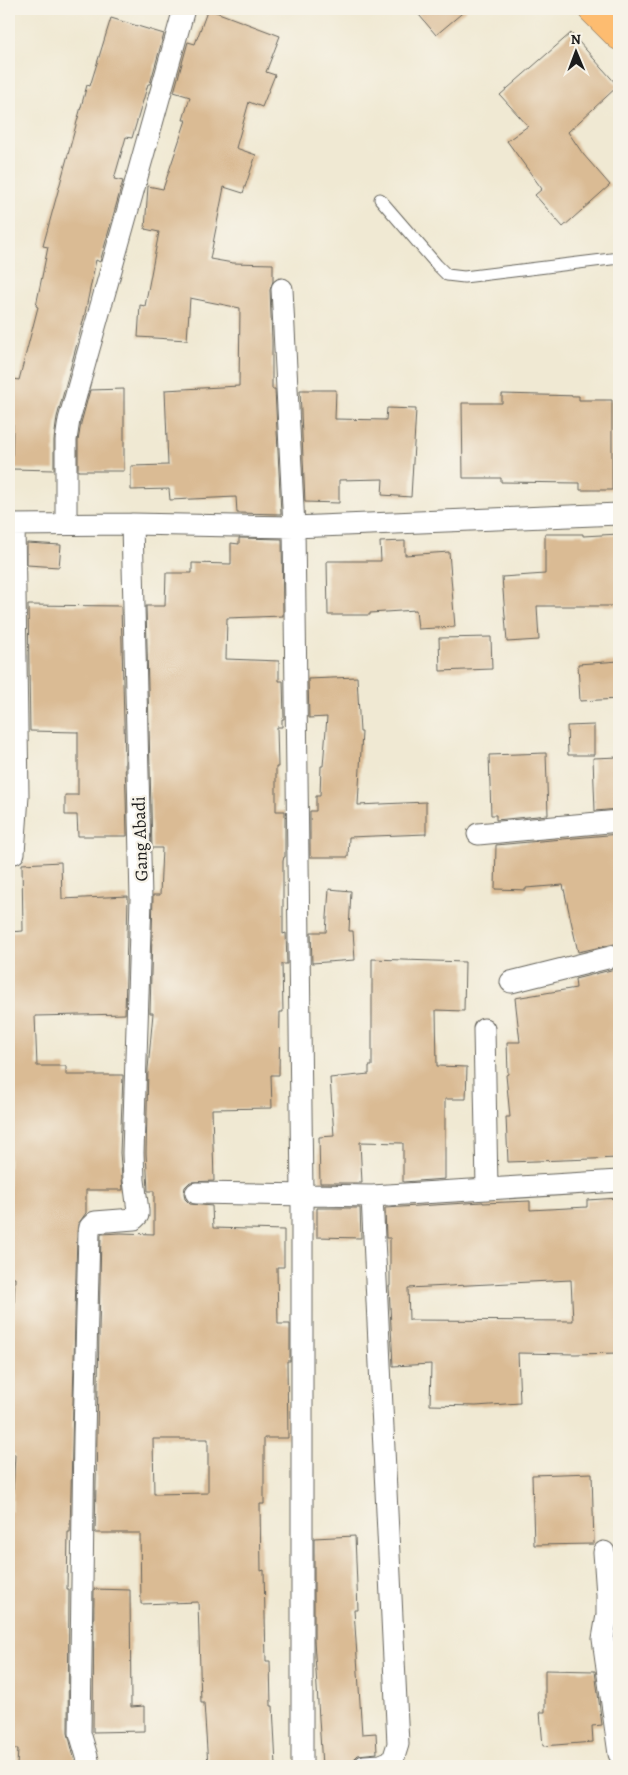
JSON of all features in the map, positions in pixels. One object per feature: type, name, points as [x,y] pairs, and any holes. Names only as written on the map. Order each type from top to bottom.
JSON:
[{"type":"highway","points":[[592,9],[619,36]]},
{"type":"street","points":[[66,524],[66,440],[69,420],[184,9]]},
{"type":"street","points":[[282,289],[294,527],[302,1194],[302,1766]]},
{"type":"street","points":[[14,853],[18,796],[11,525],[132,524],[294,527],[619,514]]},
{"type":"street","name":"Gang Abadi","points":[[88,1766],[80,1733],[89,1232],[90,1227],[95,1222],[134,1219],[138,1215],[133,1153],[141,899],[132,524]]},
{"type":"street","points":[[478,834],[619,821]]},
{"type":"street","points":[[511,982],[619,954]]},
{"type":"street","points":[[484,1030],[487,1188]]},
{"type":"street","points":[[196,1193],[372,1196],[619,1181]]},
{"type":"street","points":[[364,1766],[381,1765],[393,1760],[398,1744],[372,1196]]},
{"type":"street","points":[[604,1552],[607,1615],[603,1639],[619,1754]]},
{"type":"lane","points":[[380,199],[447,276],[464,277],[619,258]]},
{"type":"building","points":[[208,9],[280,36],[266,72],[275,75],[262,107],[249,102],[236,148],[256,155],[243,193],[224,187],[210,259],[233,263],[273,264],[273,281],[270,290],[272,389],[275,389],[281,514],[237,513],[236,497],[170,500],[169,489],[131,490],[131,466],[168,465],[165,390],[239,386],[240,308],[190,298],[187,340],[138,337],[140,305],[145,306],[159,232],[145,229],[148,186],[163,189],[186,120],[183,120],[190,97],[174,92],[188,42],[195,44]]},
{"type":"building","points":[[414,9],[467,9],[436,35]]},
{"type":"building","points":[[111,18],[164,34],[132,138],[126,137],[114,179],[123,181],[100,262],[96,260],[84,318],[57,417],[54,440],[54,470],[12,469],[13,424],[10,424],[14,379],[19,380],[38,307],[36,306],[48,247],[43,246],[87,85],[90,86]]},
{"type":"building","points":[[571,33],[618,86],[568,132],[583,154],[610,185],[563,227],[535,195],[542,189],[507,141],[528,126],[500,95]]},
{"type":"building","points":[[124,389],[124,471],[78,471],[78,441],[90,390]]},
{"type":"building","points":[[300,390],[336,390],[335,419],[386,420],[387,408],[416,409],[411,497],[382,495],[383,479],[339,480],[339,503],[305,502]]},
{"type":"building","points":[[502,394],[579,396],[579,400],[612,400],[612,490],[580,490],[580,483],[501,482],[501,478],[463,478],[462,403],[502,403]]},
{"type":"building","points":[[545,534],[583,534],[583,536],[619,534],[619,606],[537,606],[539,640],[507,642],[502,577],[545,574]]},
{"type":"building","points":[[239,538],[282,539],[283,616],[227,618],[226,659],[279,661],[279,681],[283,681],[284,719],[282,719],[282,727],[277,727],[276,811],[285,811],[283,934],[286,933],[287,964],[282,964],[283,1012],[280,1012],[279,1075],[271,1075],[272,1108],[212,1109],[214,1181],[190,1182],[185,1187],[184,1193],[185,1199],[190,1204],[212,1206],[213,1228],[284,1230],[284,1267],[277,1267],[278,1324],[290,1324],[290,1361],[287,1361],[288,1438],[264,1438],[264,1504],[260,1504],[261,1571],[264,1570],[266,1661],[270,1661],[271,1706],[273,1706],[276,1766],[208,1766],[204,1703],[201,1703],[198,1602],[141,1604],[140,1533],[95,1533],[101,1234],[154,1234],[154,1191],[148,1191],[146,1153],[148,1069],[153,1013],[150,1013],[153,895],[160,895],[162,848],[152,848],[146,606],[165,606],[166,573],[192,573],[192,563],[231,564],[231,543],[239,544]],"holes":[[[153,1439],[208,1439],[208,1493],[154,1494]]]},
{"type":"building","points":[[405,541],[405,555],[449,552],[455,627],[418,629],[416,610],[370,613],[370,615],[328,615],[327,561],[381,561],[380,542]]},
{"type":"building","points":[[27,543],[61,545],[59,567],[27,565]]},
{"type":"building","points":[[28,605],[121,606],[127,836],[78,836],[77,815],[65,815],[65,795],[78,795],[78,732],[30,731]]},
{"type":"building","points":[[491,637],[492,669],[440,671],[439,638]]},
{"type":"building","points":[[619,661],[619,699],[580,701],[578,664]]},
{"type":"building","points":[[357,677],[360,732],[362,732],[358,805],[426,802],[426,834],[349,837],[348,857],[310,857],[310,811],[316,811],[316,796],[320,796],[321,766],[323,766],[327,717],[309,718],[308,679]]},
{"type":"building","points":[[594,725],[594,755],[568,755],[567,726]]},
{"type":"building","points":[[546,753],[548,815],[496,820],[496,815],[491,815],[489,755]]},
{"type":"building","points":[[619,757],[619,809],[595,811],[593,758]]},
{"type":"building","points":[[619,834],[619,943],[578,952],[563,885],[526,888],[526,890],[495,889],[496,845]]},
{"type":"building","points":[[61,862],[62,899],[128,896],[125,1014],[35,1016],[37,1066],[66,1066],[66,1075],[123,1075],[120,1153],[123,1190],[86,1190],[86,1213],[78,1224],[77,1232],[67,1589],[69,1589],[68,1733],[76,1766],[17,1766],[18,1749],[11,1749],[9,1706],[9,1511],[12,1511],[15,1454],[12,1454],[11,1395],[15,1278],[9,1278],[9,932],[23,931],[22,864]]},
{"type":"building","points":[[329,889],[351,891],[349,931],[353,931],[355,960],[312,963],[311,932],[326,932]]},
{"type":"building","points":[[372,959],[465,962],[464,1011],[436,1010],[437,1066],[467,1067],[466,1099],[445,1099],[445,1179],[403,1182],[403,1143],[360,1142],[362,1183],[320,1183],[319,1137],[334,1136],[330,1078],[369,1074],[369,1066],[372,1066]]},
{"type":"building","points":[[619,968],[619,1158],[508,1162],[506,1117],[510,1117],[506,1075],[508,1074],[507,1042],[520,1042],[515,998],[576,988],[575,979]]},
{"type":"building","points":[[619,1198],[619,1353],[518,1353],[520,1403],[476,1406],[430,1405],[431,1364],[393,1366],[389,1286],[390,1238],[386,1238],[385,1208],[530,1201],[530,1210],[587,1207],[587,1200]],"holes":[[[571,1280],[573,1321],[409,1320],[408,1288]]]},
{"type":"building","points":[[317,1208],[360,1208],[361,1238],[317,1237]]},
{"type":"building","points":[[592,1473],[594,1544],[534,1545],[532,1475]]},
{"type":"building","points":[[355,1536],[358,1610],[354,1610],[362,1734],[376,1733],[377,1753],[358,1755],[353,1760],[352,1765],[322,1766],[314,1640],[314,1538]]},
{"type":"building","points":[[94,1589],[130,1590],[131,1707],[144,1706],[144,1731],[93,1732]]},
{"type":"building","points":[[545,1670],[595,1671],[602,1725],[592,1726],[593,1742],[543,1746],[540,1712],[545,1712]]}]
